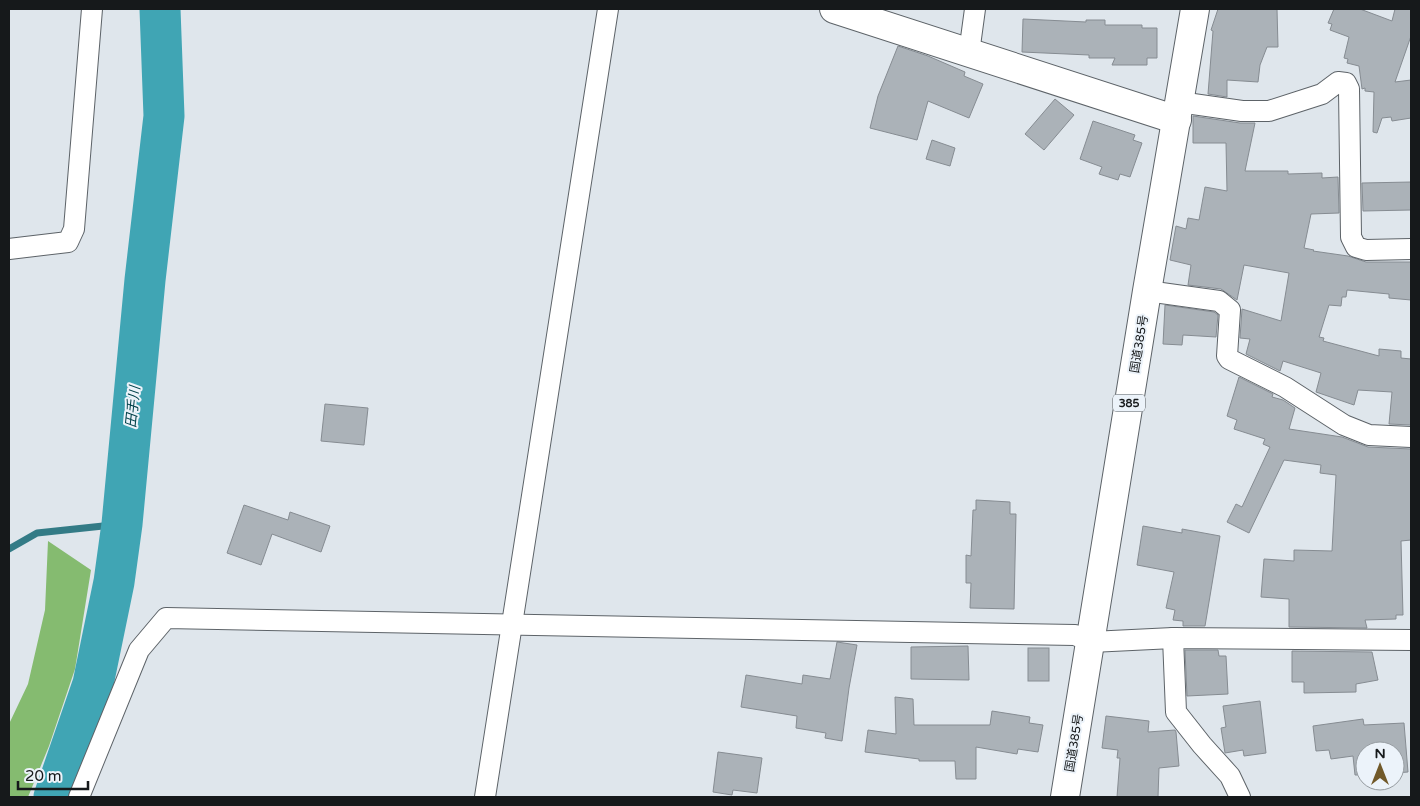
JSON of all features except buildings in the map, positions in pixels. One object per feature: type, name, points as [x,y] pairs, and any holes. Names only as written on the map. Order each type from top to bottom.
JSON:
[{"type":"main road","points":[[834,9],[969,53],[1178,111]]},
{"type":"main road","name":"国道385号","points":[[1065,797],[1195,9]]},
{"type":"street","points":[[9,249],[68,242],[74,229],[92,9]]},
{"type":"street","points":[[485,797],[608,9]]},
{"type":"street","points":[[969,53],[975,9]]},
{"type":"street","points":[[1178,111],[1269,111],[1322,94],[1338,82],[1346,83],[1349,89],[1351,237],[1356,247],[1366,250],[1411,249]]},
{"type":"street","points":[[1147,291],[1220,301],[1230,310],[1227,356],[1229,359],[1285,388],[1344,425],[1369,435],[1411,437]]},
{"type":"street","points":[[79,797],[139,650],[166,618],[511,626],[1075,635],[1091,642],[1173,638],[1411,640]]},
{"type":"street","points":[[1173,638],[1176,712],[1230,776],[1240,797]]},
{"type":"green space","points":[[48,541],[91,570],[75,669],[49,746],[28,797],[9,797],[9,724],[28,684],[45,610]]},
{"type":"waterway","name":"田手川","points":[[54,797],[93,684],[114,582],[122,524],[145,280],[164,116],[160,9]]},
{"type":"waterway","points":[[9,549],[37,533],[122,524]]}]
